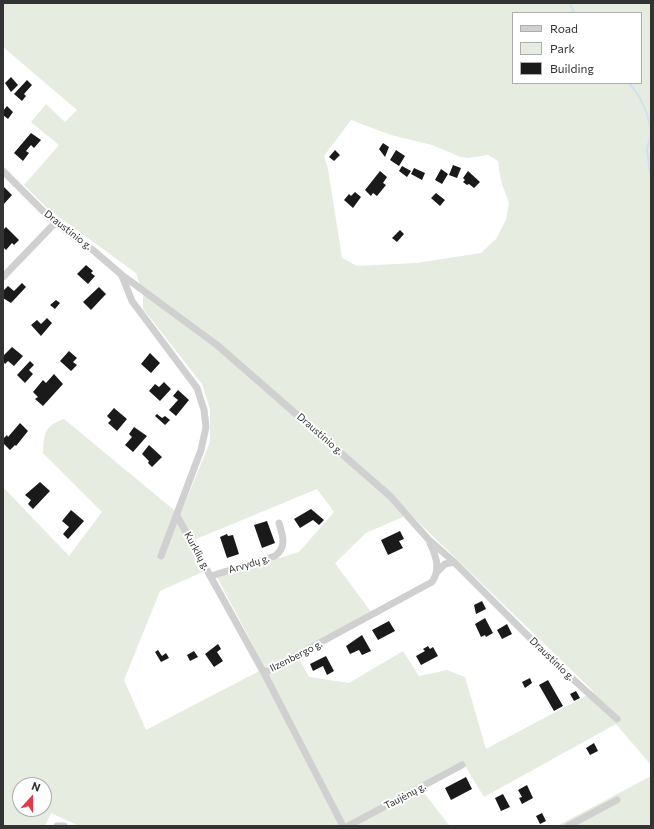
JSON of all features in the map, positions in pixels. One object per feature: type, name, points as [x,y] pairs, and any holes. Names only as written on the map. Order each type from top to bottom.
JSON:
[{"type":"street","name":"Draustinio g.","points":[[3,171],[56,223],[94,251],[122,276],[217,345],[290,407],[390,496],[428,539],[454,562],[554,662],[616,719]]},
{"type":"street","points":[[3,277],[56,223]]},
{"type":"street","points":[[122,276],[132,301],[197,388],[204,410],[206,427],[201,450],[161,556]]},
{"type":"street","name":"Kurklių g.","points":[[177,516],[264,673],[342,826]]},
{"type":"street","name":"Arvydų g.","points":[[211,576],[275,556],[280,552],[284,541],[279,523]]},
{"type":"street","points":[[428,539],[434,553],[437,572]]},
{"type":"street","name":"Ilzenbergo g.","points":[[264,673],[432,582],[437,572],[445,564],[454,562]]},
{"type":"street","name":"Taujėnų g.","points":[[348,826],[462,765]]},
{"type":"street","points":[[568,826],[617,800]]},
{"type":"street","points":[[57,826],[64,826]]},
{"type":"green space","points":[[3,3],[651,3],[651,765],[616,724],[484,797],[465,766],[421,789],[449,825],[447,826],[79,826],[52,813],[52,777],[12,777],[12,817],[49,817],[45,826],[3,826],[3,487],[69,556],[102,512],[43,453],[46,432],[52,425],[64,419],[180,515],[210,442],[210,409],[202,384],[143,309],[143,294],[136,273],[48,209],[24,185],[59,145],[31,122],[46,104],[65,122],[77,110],[3,47]],"holes":[[[351,120],[391,135],[432,145],[461,157],[468,158],[488,155],[498,161],[501,181],[509,203],[506,220],[496,239],[481,253],[416,263],[357,266],[342,258],[328,169],[324,156]],[[317,489],[334,512],[299,552],[217,577],[265,668],[146,730],[124,680],[160,591],[209,569],[196,539]],[[410,514],[593,691],[593,692],[486,749],[465,677],[447,670],[419,676],[403,651],[349,683],[309,677],[296,653],[371,612],[335,563],[366,533]]]},
{"type":"green space","points":[[651,776],[651,826],[557,826]]},
{"type":"building","points":[[11,77],[18,85],[11,92],[5,83]]},
{"type":"building","points":[[27,80],[32,85],[24,94],[26,96],[22,101],[14,94]]},
{"type":"building","points":[[7,106],[13,112],[8,119],[3,115],[3,111]]},
{"type":"building","points":[[31,133],[41,140],[34,148],[31,145],[26,151],[29,153],[23,161],[14,153]]},
{"type":"building","points":[[383,143],[389,147],[385,157],[379,149]]},
{"type":"building","points":[[335,150],[340,155],[334,161],[329,157]]},
{"type":"building","points":[[396,150],[405,156],[399,166],[390,160]]},
{"type":"building","points":[[453,165],[461,168],[457,178],[449,175]]},
{"type":"building","points":[[402,166],[411,171],[407,177],[399,171]]},
{"type":"building","points":[[414,168],[425,173],[422,180],[411,174]]},
{"type":"building","points":[[441,169],[448,174],[442,184],[435,180]]},
{"type":"building","points":[[380,171],[387,177],[383,183],[386,185],[377,196],[373,193],[371,196],[365,190]]},
{"type":"building","points":[[468,171],[480,182],[474,188],[463,182],[465,180],[463,178]]},
{"type":"building","points":[[3,186],[12,195],[3,205]]},
{"type":"building","points":[[355,192],[361,197],[353,208],[344,200],[349,194],[351,196]]},
{"type":"building","points":[[436,193],[445,200],[440,206],[431,198]]},
{"type":"building","points":[[6,227],[19,240],[14,245],[12,243],[6,250],[3,247],[3,230]]},
{"type":"building","points":[[400,230],[404,234],[397,242],[392,238]]},
{"type":"building","points":[[86,265],[93,271],[91,273],[95,276],[88,284],[77,274]]},
{"type":"building","points":[[22,283],[26,287],[11,303],[3,298],[3,291],[8,286],[14,291]]},
{"type":"building","points":[[99,287],[106,294],[91,310],[83,302]]},
{"type":"building","points":[[56,300],[60,303],[55,309],[50,305]]},
{"type":"building","points":[[47,318],[52,323],[41,336],[31,325],[37,320],[41,324]]},
{"type":"building","points":[[12,347],[23,356],[14,366],[8,361],[5,364],[3,361],[3,356]]},
{"type":"building","points":[[69,351],[77,358],[73,362],[77,365],[71,371],[60,361]]},
{"type":"building","points":[[150,353],[160,363],[151,373],[141,364]]},
{"type":"building","points":[[30,361],[34,365],[29,370],[33,374],[25,383],[17,375]]},
{"type":"building","points":[[54,374],[63,384],[43,406],[35,399],[38,397],[33,392],[43,380],[46,383]]},
{"type":"building","points":[[164,382],[171,389],[160,401],[149,391],[155,384],[159,387]]},
{"type":"building","points":[[178,390],[189,400],[176,416],[169,410],[178,400],[173,396]]},
{"type":"building","points":[[114,408],[127,419],[117,431],[108,423],[111,420],[107,416]]},
{"type":"building","points":[[157,414],[162,418],[165,416],[170,420],[165,425],[155,416]]},
{"type":"building","points":[[20,423],[28,431],[16,446],[15,445],[10,450],[3,443],[3,439],[7,435],[8,437]]},
{"type":"building","points":[[134,427],[147,436],[133,452],[125,445],[132,437],[129,434]]},
{"type":"building","points":[[149,445],[162,457],[152,467],[148,463],[149,461],[142,454]]},
{"type":"building","points":[[40,482],[50,491],[33,509],[28,504],[31,500],[25,495]]},
{"type":"building","points":[[311,509],[324,520],[319,525],[313,520],[300,528],[294,519]]},
{"type":"building","points":[[71,510],[84,521],[68,539],[63,534],[69,527],[62,521]]},
{"type":"building","points":[[267,521],[275,543],[262,548],[254,525]]},
{"type":"building","points":[[400,531],[404,539],[399,541],[403,548],[388,555],[381,540]]},
{"type":"building","points":[[227,534],[228,536],[233,535],[239,554],[227,558],[220,537]]},
{"type":"building","points":[[482,601],[486,609],[476,614],[474,605]]},
{"type":"building","points":[[485,618],[493,633],[486,637],[485,635],[481,637],[475,624]]},
{"type":"building","points":[[389,621],[395,631],[378,640],[372,630]]},
{"type":"building","points":[[507,624],[512,634],[502,639],[497,630]]},
{"type":"building","points":[[362,635],[371,651],[362,655],[359,650],[350,654],[346,646]]},
{"type":"building","points":[[218,644],[221,649],[217,652],[223,661],[214,667],[205,654]]},
{"type":"building","points":[[428,646],[430,649],[433,647],[438,656],[421,665],[416,656],[425,651],[423,649]]},
{"type":"building","points":[[158,650],[162,656],[166,653],[169,658],[161,662],[155,652]]},
{"type":"building","points":[[194,651],[198,657],[190,661],[187,655]]},
{"type":"building","points":[[326,656],[334,671],[327,675],[323,666],[313,671],[310,664]]},
{"type":"building","points":[[530,678],[532,683],[525,688],[522,682]]},
{"type":"building","points":[[548,680],[563,706],[554,711],[539,685]]},
{"type":"building","points":[[576,691],[580,698],[574,701],[570,694]]},
{"type":"building","points":[[594,743],[598,751],[590,755],[586,748]]},
{"type":"building","points":[[466,777],[472,789],[451,800],[445,788]]},
{"type":"building","points":[[527,785],[533,798],[522,804],[519,798],[522,797],[518,790]]},
{"type":"building","points":[[503,794],[510,807],[501,811],[495,798]]},
{"type":"building","points":[[542,813],[546,821],[540,824],[536,816]]},
{"type":"waterway","points":[[570,3],[574,12]]},
{"type":"waterway","points":[[630,84],[638,94],[644,106],[649,119],[651,133]]},
{"type":"waterway","points":[[651,134],[647,149],[651,180]]}]
